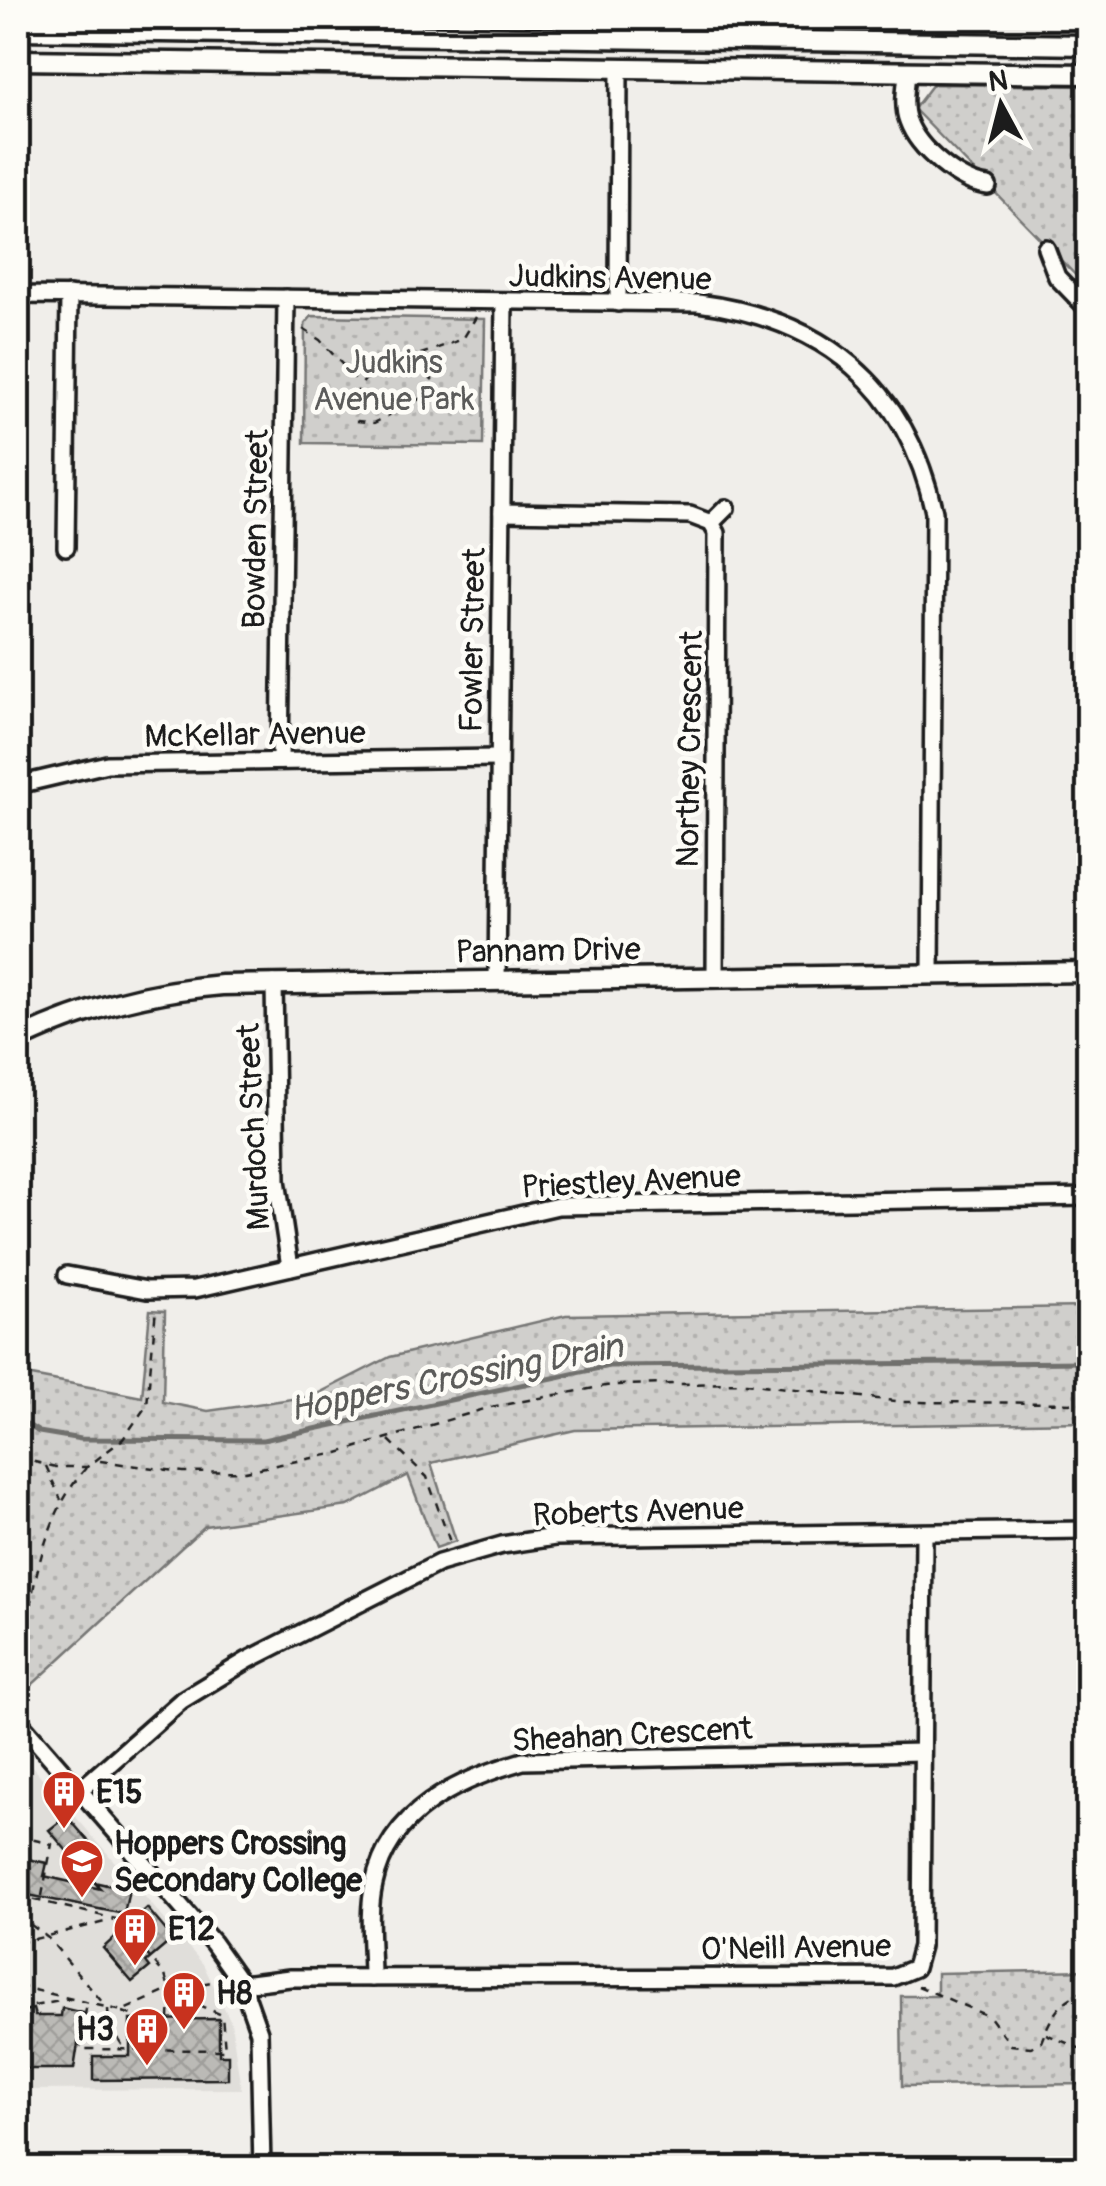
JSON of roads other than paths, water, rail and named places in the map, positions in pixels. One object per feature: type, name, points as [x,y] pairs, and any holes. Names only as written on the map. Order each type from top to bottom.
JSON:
[{"type":"street","points":[[18,30],[1088,45]]},
{"type":"street","points":[[18,60],[1088,74]]},
{"type":"street","points":[[618,303],[620,68]]},
{"type":"street","points":[[907,72],[905,109],[916,136],[956,174],[972,184],[988,186]]},
{"type":"street","points":[[1046,248],[1057,277],[1088,310]]},
{"type":"street","name":"Judkins Avenue","points":[[18,295],[698,303],[740,308],[778,320],[808,334],[866,377],[907,432],[930,491],[936,534],[932,975]]},
{"type":"street","points":[[66,546],[68,296]]},
{"type":"street","name":"Bowden Street","points":[[280,761],[286,298]]},
{"type":"street","name":"Fowler Street","points":[[497,981],[504,301]]},
{"type":"street","points":[[502,512],[690,515],[711,523],[726,508]]},
{"type":"street","name":"Northey Crescent","points":[[711,523],[718,545],[714,978]]},
{"type":"street","name":"McKellar Avenue","points":[[18,785],[108,764],[497,758]]},
{"type":"street","name":"Pannam Drive","points":[[18,1040],[58,1020],[120,1000],[191,988],[1088,972]]},
{"type":"street","name":"Murdoch Street","points":[[274,984],[277,1180],[290,1267]]},
{"type":"street","name":"Priestley Avenue","points":[[67,1276],[165,1292],[226,1284],[558,1206],[1088,1197]]},
{"type":"street","name":"Roberts Avenue","points":[[80,1790],[212,1680],[428,1568],[474,1552],[554,1538],[1088,1530]]},
{"type":"street","name":"O'Neill Avenue","points":[[242,1984],[290,1978],[900,1975],[915,1968],[920,1946],[924,1534]]},
{"type":"street","points":[[18,1720],[212,1942],[242,1984],[259,2032],[262,2168]]},
{"type":"street","name":"Sheahan Crescent","points":[[372,1978],[371,1902],[386,1846],[417,1812],[461,1782],[523,1761],[922,1752]]},
{"type":"waterway","name":"Hoppers Crossing Drain","points":[[18,1419],[39,1432],[81,1439],[263,1440],[609,1366],[1088,1362]]},
{"type":"place","name":"E15","points":[[64,1830]]},
{"type":"place","name":"Hoppers Crossing Secondary College","points":[[82,1899]]},
{"type":"place","name":"E12","points":[[135,1967]]},
{"type":"place","name":"H8","points":[[184,2031]]},
{"type":"place","name":"H3","points":[[147,2067]]},
{"type":"park label","name":"Judkins Avenue Park","points":[[394,380]]}]
